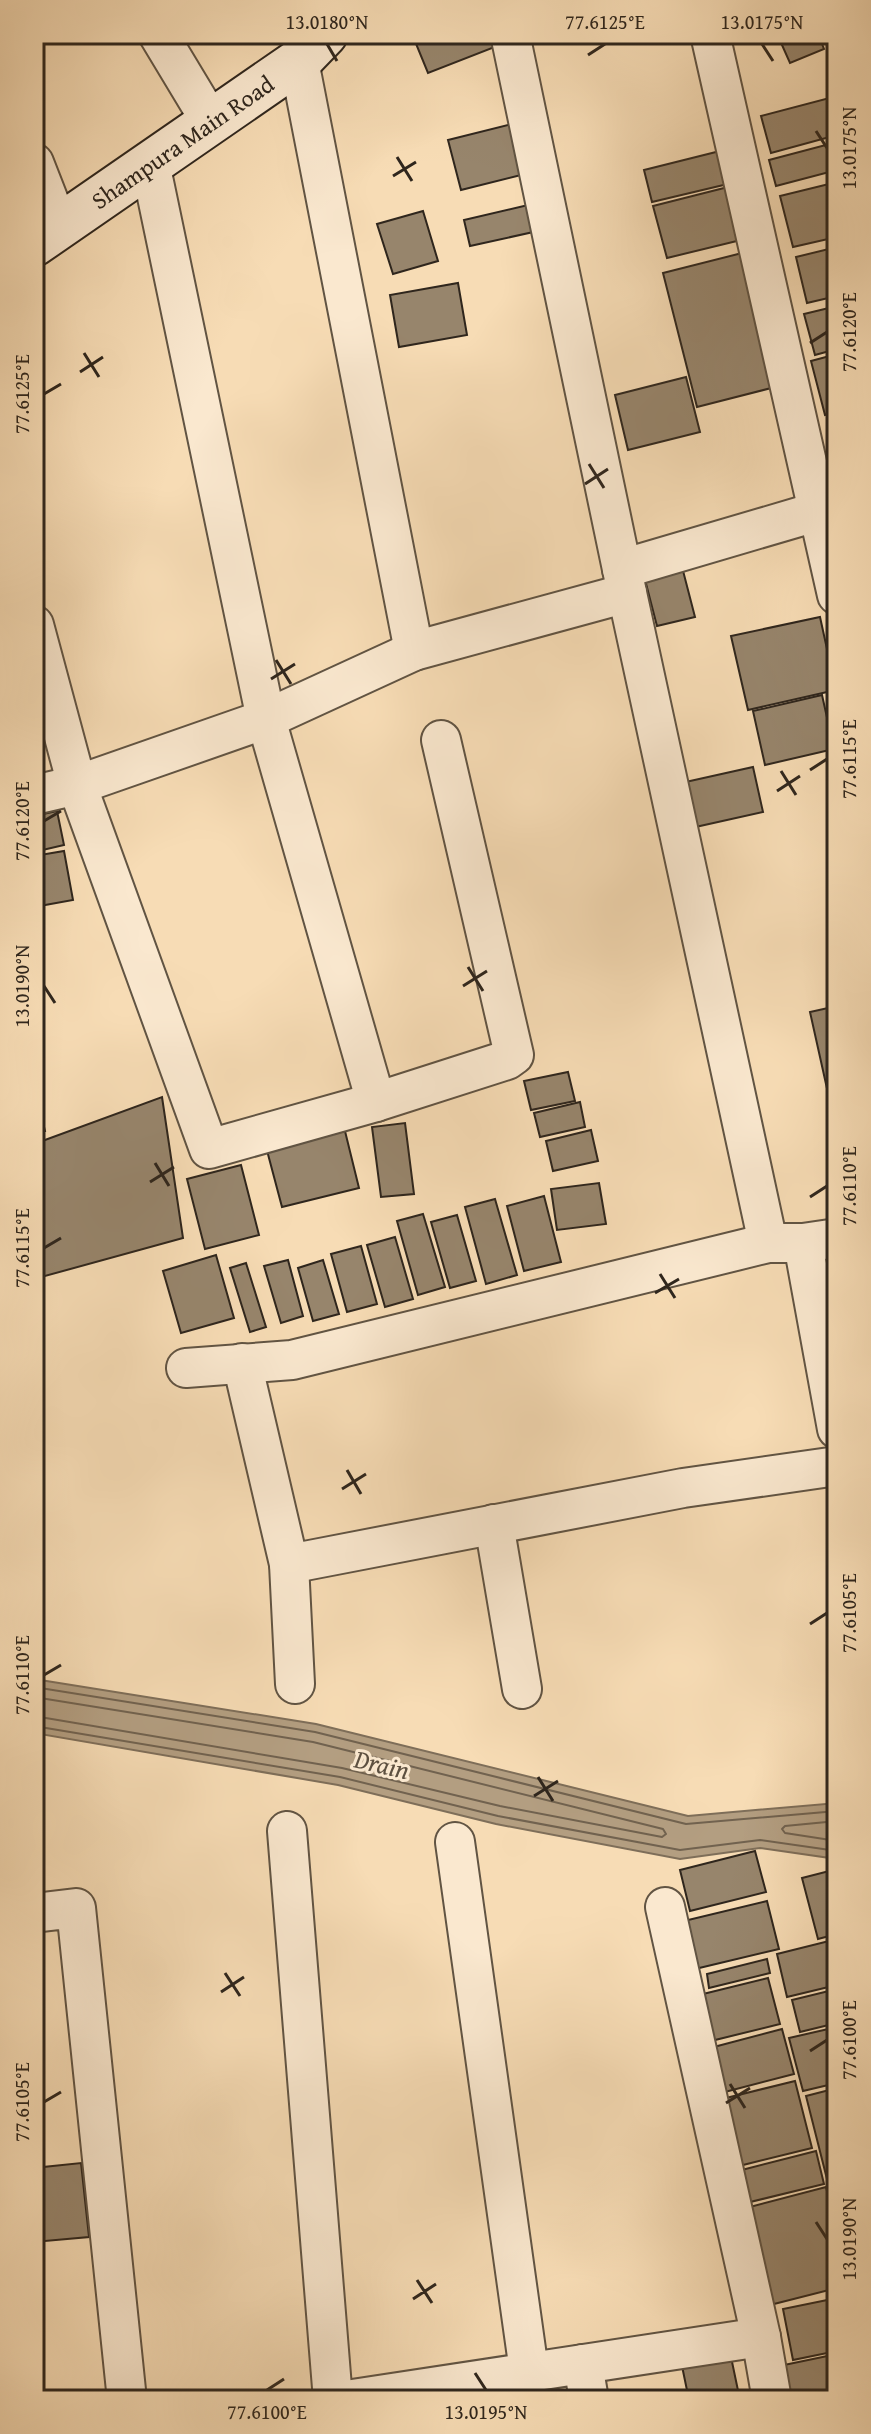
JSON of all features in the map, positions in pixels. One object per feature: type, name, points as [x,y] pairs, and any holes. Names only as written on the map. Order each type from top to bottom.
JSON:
[{"type":"street","points":[[158,34],[211,122]]},
{"type":"street","points":[[510,34],[624,581],[803,1241],[837,1429]]},
{"type":"street","points":[[710,34],[837,595]]},
{"type":"street","points":[[312,48],[414,651]]},
{"type":"street","name":"Shampura Main Road","points":[[46,236],[312,48]]},
{"type":"street","points":[[34,163],[46,236]]},
{"type":"street","points":[[150,163],[266,719],[376,1102]]},
{"type":"street","points":[[34,795],[77,785],[266,719],[414,651],[624,581],[819,511]]},
{"type":"street","points":[[34,625],[77,785],[209,1149],[376,1102],[507,1060],[514,1055],[441,740]]},
{"type":"street","points":[[186,1368],[292,1360],[803,1241]]},
{"type":"street","points":[[242,1363],[289,1564],[295,1684]]},
{"type":"street","points":[[289,1564],[683,1488],[837,1466]]},
{"type":"street","points":[[494,1524],[522,1689]]},
{"type":"street","points":[[287,1831],[333,2400]]},
{"type":"street","points":[[455,1842],[529,2371]]},
{"type":"street","points":[[665,1907],[761,2337],[772,2400]]},
{"type":"street","points":[[34,1913],[76,1908],[127,2400]]},
{"type":"street","points":[[370,2398],[529,2371],[586,2382],[761,2337]]},
{"type":"water","name":"Drain","points":[[34,1679],[316,1724],[688,1816],[837,1803],[837,1859],[760,1848],[680,1859],[496,1824],[338,1785],[34,1733]]},
{"type":"building","points":[[412,34],[502,34],[505,43],[428,73]]},
{"type":"building","points":[[818,34],[824,49],[790,63],[778,36]]},
{"type":"building","points":[[837,96],[837,135],[771,153],[761,116]]},
{"type":"building","points":[[516,123],[529,173],[461,190],[448,140]]},
{"type":"building","points":[[837,142],[837,170],[776,186],[769,160]]},
{"type":"building","points":[[724,150],[732,183],[652,202],[644,170]]},
{"type":"building","points":[[837,182],[837,237],[793,247],[780,196]]},
{"type":"building","points":[[728,187],[741,240],[667,258],[653,206]]},
{"type":"building","points":[[541,202],[547,229],[470,246],[464,220]]},
{"type":"building","points":[[423,211],[438,261],[393,274],[377,224]]},
{"type":"building","points":[[837,247],[837,296],[807,303],[796,257]]},
{"type":"building","points":[[750,251],[783,385],[697,407],[663,273]]},
{"type":"building","points":[[458,283],[467,335],[399,347],[390,295]]},
{"type":"building","points":[[837,306],[837,349],[815,355],[804,314]]},
{"type":"building","points":[[837,354],[837,412],[825,415],[811,361]]},
{"type":"building","points":[[686,377],[700,432],[628,450],[615,395]]},
{"type":"building","points":[[681,563],[695,617],[657,626],[643,572]]},
{"type":"building","points":[[820,617],[836,690],[748,710],[731,636]]},
{"type":"building","points":[[822,695],[834,749],[765,765],[753,711]]},
{"type":"building","points":[[753,767],[763,812],[691,828],[681,783]]},
{"type":"building","points":[[57,811],[64,845],[34,852],[34,816]]},
{"type":"building","points":[[64,851],[73,900],[34,907],[34,856]]},
{"type":"building","points":[[837,1006],[837,1091],[828,1093],[810,1012]]},
{"type":"building","points":[[568,1072],[575,1101],[531,1110],[524,1081]]},
{"type":"building","points":[[34,1085],[45,1131],[34,1134]]},
{"type":"building","points":[[162,1097],[183,1238],[34,1279],[34,1144]]},
{"type":"building","points":[[580,1102],[585,1127],[540,1137],[534,1113]]},
{"type":"building","points":[[343,1123],[359,1188],[282,1207],[265,1143]]},
{"type":"building","points":[[405,1123],[414,1194],[381,1197],[372,1127]]},
{"type":"building","points":[[591,1130],[598,1161],[553,1171],[546,1141]]},
{"type":"building","points":[[241,1165],[259,1235],[205,1249],[187,1179]]},
{"type":"building","points":[[599,1183],[606,1224],[557,1230],[551,1189]]},
{"type":"building","points":[[544,1196],[561,1262],[524,1271],[507,1206]]},
{"type":"building","points":[[495,1199],[517,1275],[486,1284],[465,1207]]},
{"type":"building","points":[[423,1214],[445,1287],[418,1295],[397,1221]]},
{"type":"building","points":[[457,1215],[476,1281],[450,1288],[431,1222]]},
{"type":"building","points":[[395,1237],[413,1299],[385,1307],[367,1245]]},
{"type":"building","points":[[361,1246],[377,1304],[347,1312],[331,1254]]},
{"type":"building","points":[[216,1255],[234,1318],[181,1333],[163,1271]]},
{"type":"building","points":[[288,1260],[303,1316],[281,1323],[264,1266]]},
{"type":"building","points":[[323,1260],[339,1314],[313,1321],[298,1268]]},
{"type":"building","points":[[246,1263],[266,1327],[250,1332],[230,1268]]},
{"type":"building","points":[[755,1851],[766,1892],[690,1911],[680,1870]]},
{"type":"building","points":[[837,1869],[837,1934],[818,1939],[802,1878]]},
{"type":"building","points":[[767,1901],[779,1949],[695,1969],[684,1921]]},
{"type":"building","points":[[837,1939],[837,1985],[787,1997],[777,1954]]},
{"type":"building","points":[[767,1959],[770,1973],[709,1988],[707,1974]]},
{"type":"building","points":[[768,1978],[780,2024],[711,2041],[699,1995]]},
{"type":"building","points":[[837,1989],[837,2023],[800,2032],[792,2000]]},
{"type":"building","points":[[837,2027],[837,2083],[803,2091],[789,2038]]},
{"type":"building","points":[[782,2029],[794,2074],[721,2093],[710,2048]]},
{"type":"building","points":[[795,2081],[812,2148],[739,2166],[722,2099]]},
{"type":"building","points":[[837,2088],[837,2181],[828,2183],[806,2096]]},
{"type":"building","points":[[816,2151],[824,2184],[742,2204],[734,2172]]},
{"type":"building","points":[[81,2163],[89,2237],[34,2242],[34,2168]]},
{"type":"building","points":[[826,2187],[837,2230],[837,2288],[770,2305],[746,2208]]},
{"type":"building","points":[[837,2298],[837,2351],[793,2360],[783,2309]]},
{"type":"building","points":[[837,2354],[837,2391],[792,2400],[784,2365]]},
{"type":"building","points":[[731,2357],[740,2400],[689,2400],[682,2366]]}]
